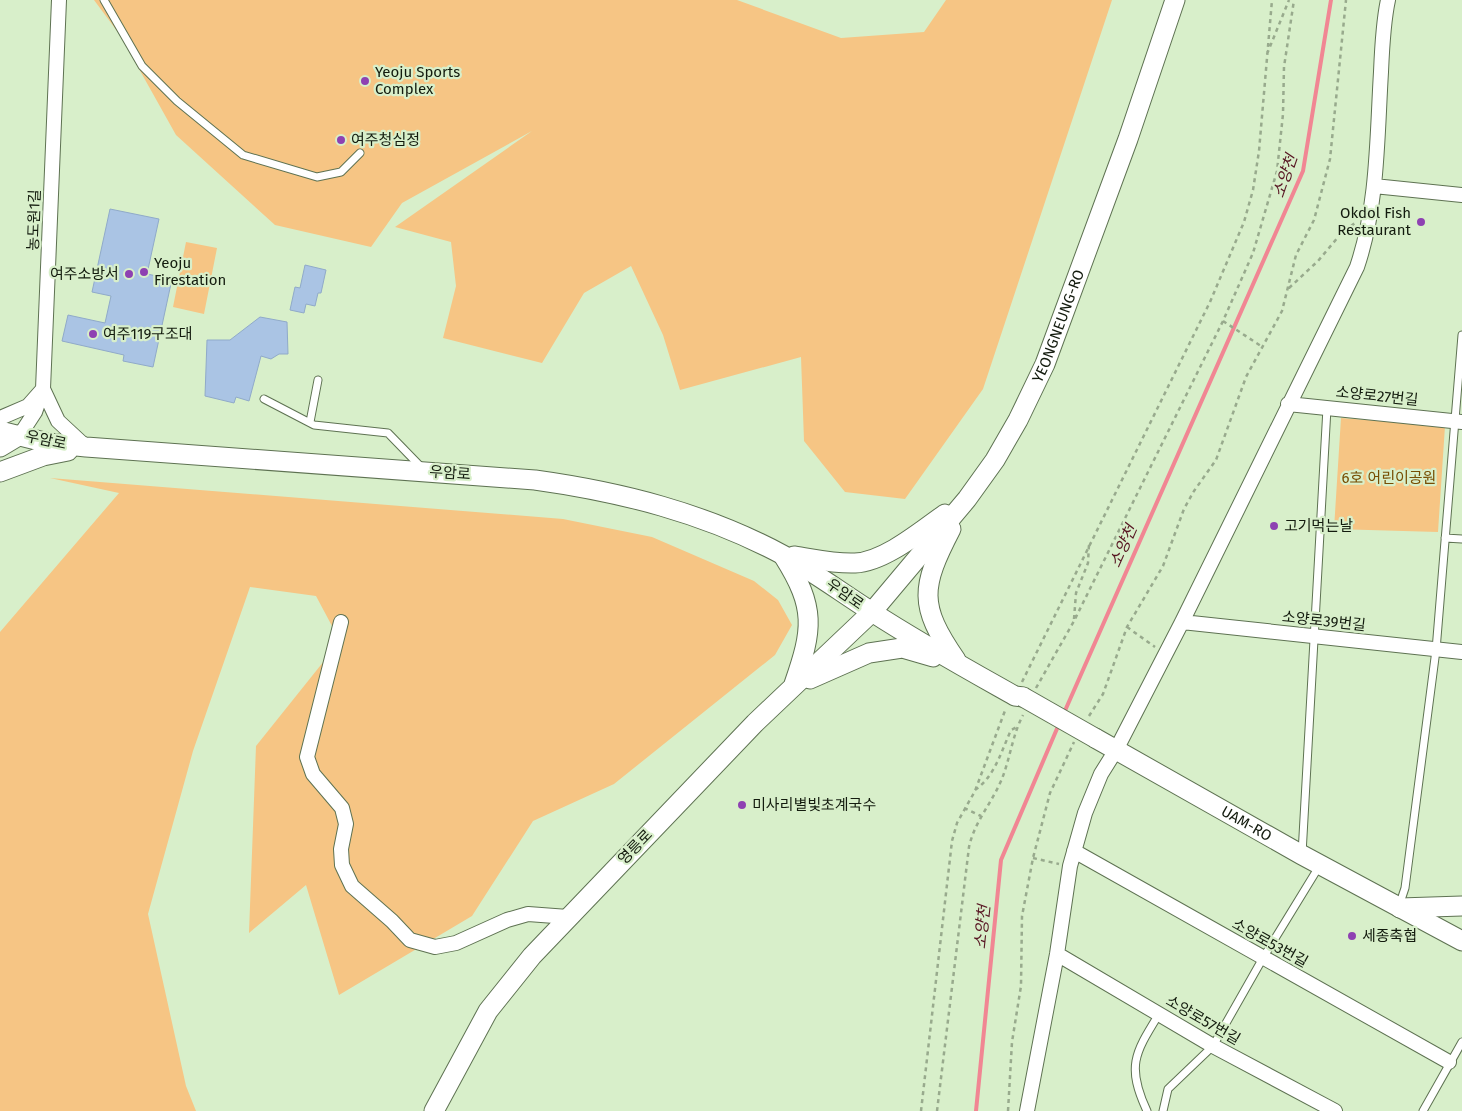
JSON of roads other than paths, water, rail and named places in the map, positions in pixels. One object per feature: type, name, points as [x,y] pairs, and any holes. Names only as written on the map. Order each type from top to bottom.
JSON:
[{"type":"main road","name":"YEONGNEUNG-RO","points":[[872,612],[967,499],[994,460],[1018,420],[1045,364],[1128,139],[1175,0]]},
{"type":"main road","name":"우암로","points":[[0,431],[48,444],[535,480],[586,487],[639,498],[744,536],[782,554],[821,577],[872,612]]},
{"type":"main road","points":[[0,447],[20,435]]},
{"type":"main road","points":[[0,472],[43,456],[86,447]]},
{"type":"main road","points":[[782,554],[833,562],[857,563],[878,557],[901,544],[967,499]]},
{"type":"main road","points":[[959,665],[936,632],[928,608],[928,585],[940,551],[967,499]]},
{"type":"main road","points":[[782,554],[798,579],[806,600],[809,621],[807,648],[793,688]]},
{"type":"main road","points":[[872,612],[959,665]]},
{"type":"main road","name":"영릉로","points":[[434,1111],[488,1011],[532,956],[755,723],[872,612]]},
{"type":"main road","points":[[793,688],[860,656],[902,648],[959,665]]},
{"type":"main road","name":"UAM-RO","points":[[959,665],[1116,750],[1302,856],[1462,941]]},
{"type":"main road","points":[[1399,908],[1462,906]]},
{"type":"street","name":"농도원1길","points":[[20,435],[35,412],[43,389],[60,0]]},
{"type":"street","points":[[1027,1111],[1057,954],[1070,866],[1085,813],[1101,774],[1116,750],[1166,654],[1357,267],[1366,240],[1374,186],[1383,38],[1388,0]]},
{"type":"street","points":[[1374,186],[1462,195]]},
{"type":"street","points":[[0,418],[28,406],[43,389],[58,420],[86,447]]},
{"type":"street","name":"소양로27번길","points":[[1288,404],[1458,421]]},
{"type":"street","points":[[340,622],[307,757],[313,774],[342,808],[346,824],[341,849],[342,865],[352,886],[392,921],[410,940],[435,947],[456,943],[507,920],[528,914],[568,917]]},
{"type":"street","name":"소양로39번길","points":[[1182,622],[1462,652]]},
{"type":"street","name":"소양로53번길","points":[[1074,851],[1449,1062]]},
{"type":"street","name":"소양로57번길","points":[[1057,954],[1213,1046],[1335,1111]]},
{"type":"lane","points":[[104,0],[142,66],[177,101],[243,155],[317,177],[341,172],[360,153]]},
{"type":"lane","points":[[1399,908],[1405,888],[1436,650],[1445,538],[1458,421],[1462,335]]},
{"type":"lane","points":[[310,422],[318,380]]},
{"type":"lane","points":[[264,399],[310,422],[388,432],[426,472]]},
{"type":"lane","points":[[1302,856],[1326,407]]},
{"type":"lane","points":[[1445,538],[1462,539]]},
{"type":"lane","points":[[1163,1111],[1168,1089],[1213,1046],[1263,958],[1320,865]]},
{"type":"lane","points":[[1147,1111],[1134,1066],[1138,1049],[1158,1014]]},
{"type":"lane","points":[[1424,1111],[1449,1062],[1462,1042]]},
{"type":"waterway","name":"소양천","points":[[1064,713],[1303,171],[1331,0]]},
{"type":"waterway","name":"소양천","points":[[976,1111],[1001,860],[1059,724]]},
{"type":"place","name":"Yeoju Sports Complex","points":[[365,81]]},
{"type":"place","name":"여주청심정","points":[[341,140]]},
{"type":"place","name":"Okdol Fish Restaurant","points":[[1421,222]]},
{"type":"place","name":"Yeoju Firestation","points":[[144,272]]},
{"type":"place","name":"여주소방서","points":[[129,274]]},
{"type":"place","name":"여주119구조대","points":[[93,334]]},
{"type":"place","name":"고기먹는날","points":[[1274,526]]},
{"type":"place","name":"미사리별빛초계국수","points":[[742,805]]},
{"type":"place","name":"세종축협","points":[[1352,936]]},
{"type":"park label","name":"6호 어린이공원","points":[[1389,478]]}]
